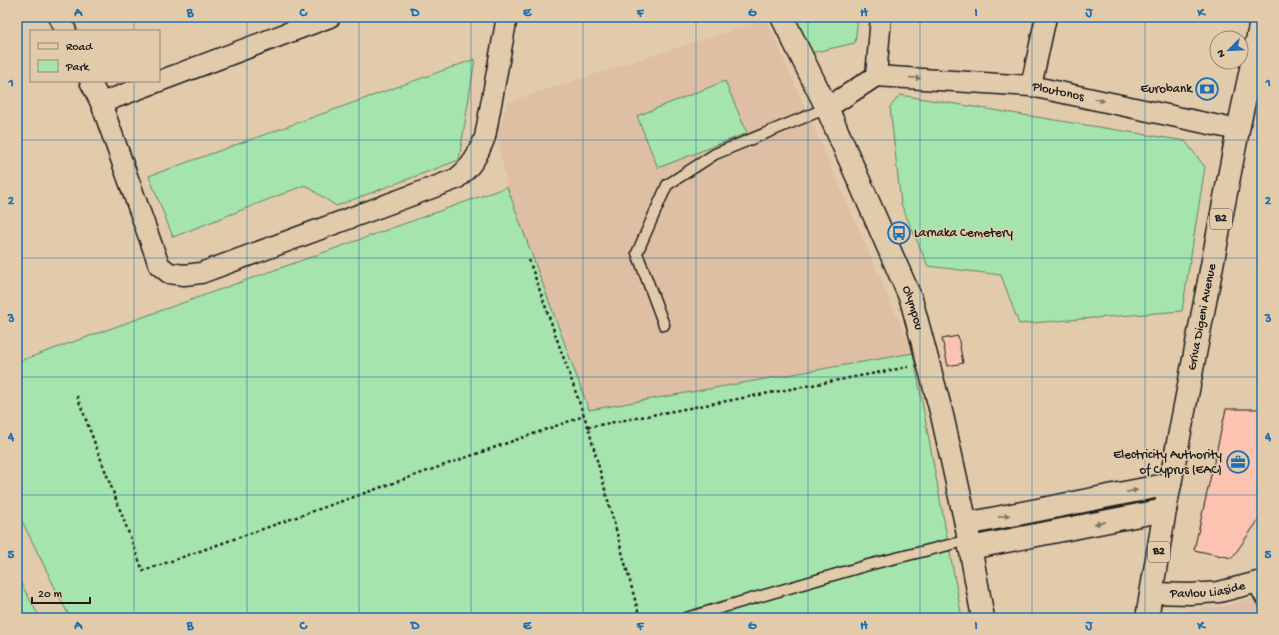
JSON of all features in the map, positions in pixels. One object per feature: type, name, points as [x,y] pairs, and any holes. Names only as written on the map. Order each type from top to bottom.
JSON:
[{"type":"main road","name":"Olympou","points":[[782,17],[827,108],[911,300],[942,415],[968,537],[983,618]]},
{"type":"main road","name":"Griva Digeni Avenue","points":[[1147,618],[1165,510],[1238,130],[1262,17]]},
{"type":"main road","points":[[968,537],[1170,484]]},
{"type":"main road","points":[[968,537],[1165,510]]},
{"type":"street","points":[[59,17],[66,30]]},
{"type":"street","points":[[160,82],[330,17]]},
{"type":"street","points":[[90,82],[101,104],[159,265],[168,273],[184,275],[201,273],[456,179],[478,156],[485,137],[507,17]]},
{"type":"street","points":[[827,108],[876,76],[881,17]]},
{"type":"street","points":[[1031,86],[1046,17]]},
{"type":"street","name":"Ploutonos","points":[[876,76],[1031,86],[1238,130]]},
{"type":"street","points":[[101,104],[159,82]]},
{"type":"street","name":"Pavlou Liaside","points":[[1152,593],[1190,594],[1220,592],[1257,583]]},
{"type":"lane","points":[[664,325],[637,252],[667,185],[715,154],[827,108]]},
{"type":"lane","points":[[686,618],[968,537]]},
{"type":"lane","points":[[1257,583],[1262,601]]},
{"type":"path","points":[[529,260],[588,427],[640,618]]},
{"type":"path","points":[[588,427],[915,366],[928,362]]},
{"type":"path","points":[[77,396],[143,571],[584,416]]},
{"type":"shaded area","points":[[766,19],[913,353],[589,410],[507,187],[497,135],[508,102]]},
{"type":"shaded area","points":[[1262,595],[1262,618],[1158,618],[1158,614],[1230,605]]},
{"type":"green space","points":[[794,17],[858,17],[855,43],[811,53]]},
{"type":"green space","points":[[475,59],[459,160],[336,206],[305,185],[173,237],[149,176]]},
{"type":"green space","points":[[725,81],[747,133],[658,168],[637,116]]},
{"type":"green space","points":[[900,95],[1185,141],[1205,167],[1182,311],[1019,324],[1001,275],[928,266],[901,204],[890,107]]},
{"type":"green space","points":[[507,187],[589,410],[913,353],[962,618],[70,618],[17,511],[17,362]]},
{"type":"green space","points":[[17,576],[40,618],[17,618]]},
{"type":"building","points":[[958,336],[963,363],[948,366],[942,339]]},
{"type":"building","name":"Electricity Authority of Cyprus (EAC)","points":[[1226,409],[1262,409],[1262,515],[1232,558],[1194,550]]},
{"type":"place","name":"Eurobank","points":[[1207,89]]},
{"type":"place","name":"Larnaka Cemetery","points":[[899,233]]},
{"type":"place","name":"Electricity Authority of Cyprus (EAC)","points":[[1238,462]]}]
